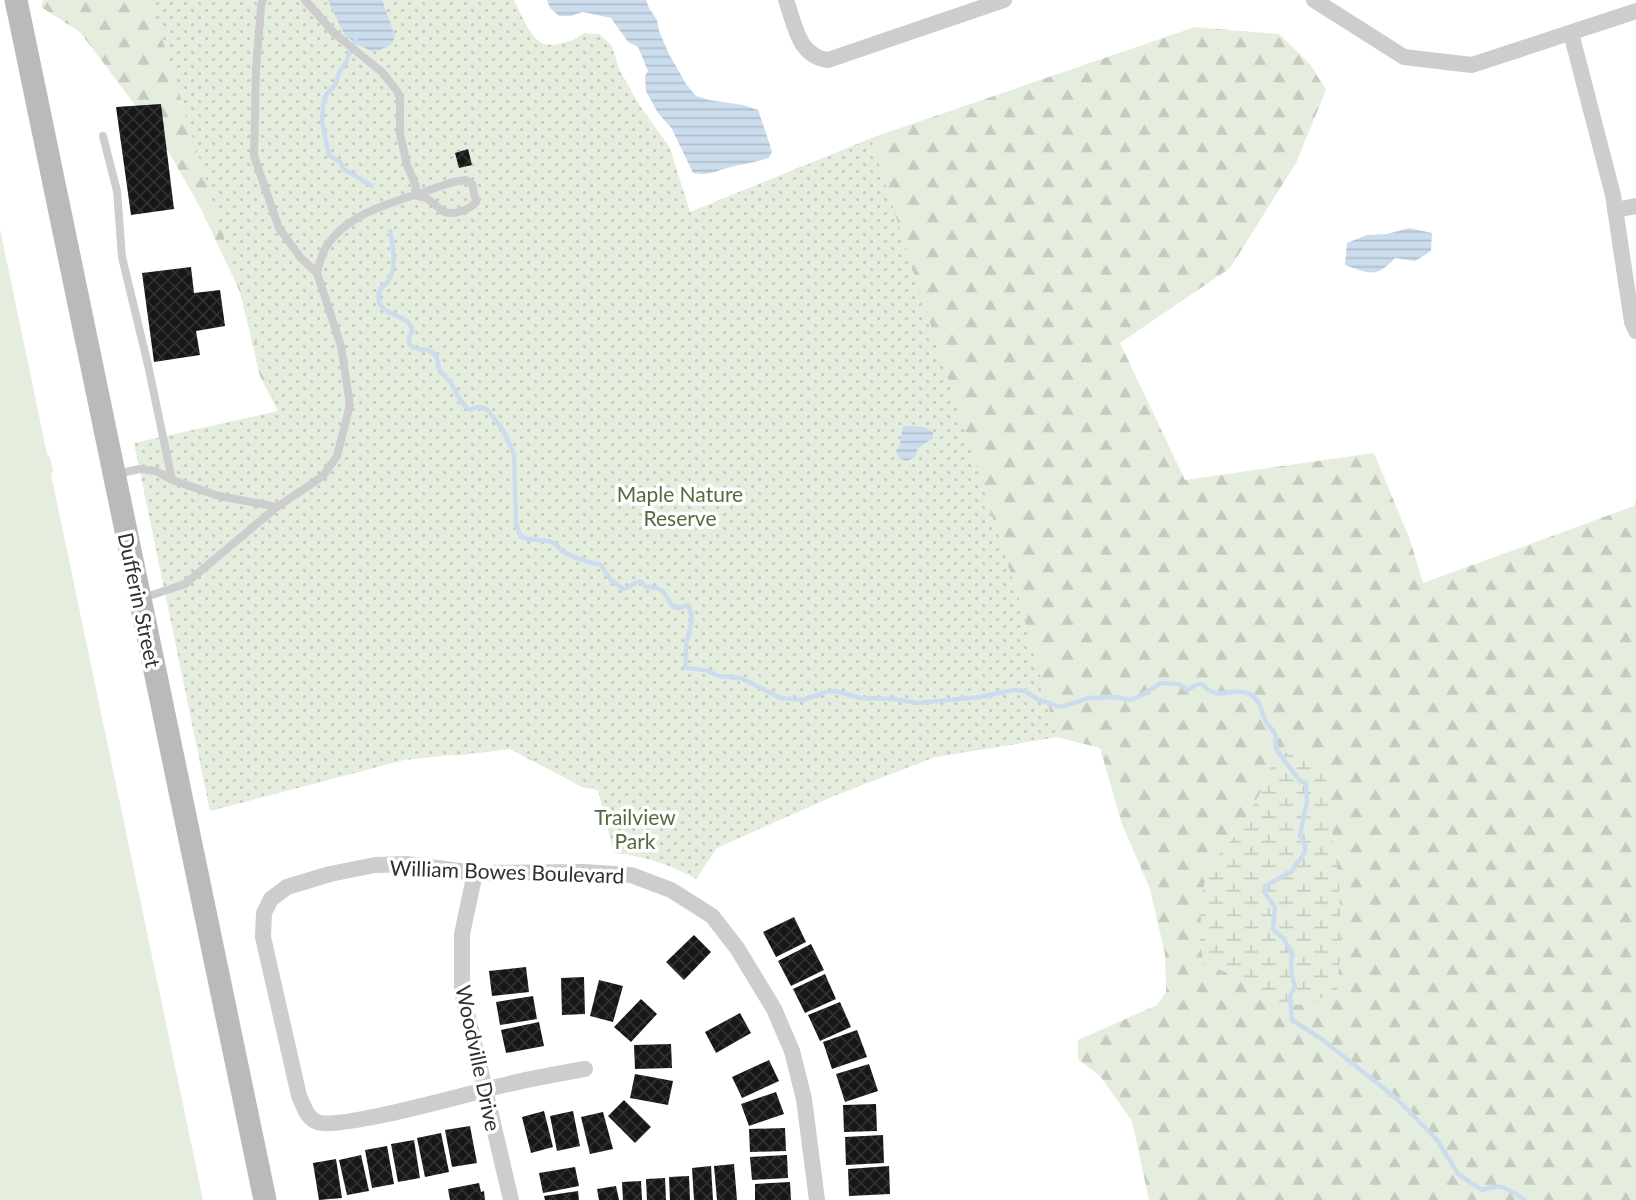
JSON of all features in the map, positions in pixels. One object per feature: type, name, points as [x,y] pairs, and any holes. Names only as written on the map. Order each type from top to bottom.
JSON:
[{"type":"main road","name":"Dufferin Street","points":[[16,0],[265,1200]]},
{"type":"street","points":[[786,0],[804,48],[814,56],[828,60],[1004,0]]},
{"type":"street","points":[[1314,0],[1404,57],[1472,65],[1636,11]]},
{"type":"street","points":[[1571,33],[1613,195],[1632,322],[1636,331]]},
{"type":"street","points":[[1615,210],[1636,205]]},
{"type":"street","name":"William Bowes Boulevard","points":[[484,1090],[357,1119],[319,1123],[309,1116],[299,1096],[264,937],[264,913],[271,899],[287,887],[330,874],[375,865],[407,864],[475,873],[583,872],[631,875],[671,890],[712,916],[737,948],[774,1010],[792,1051],[804,1099],[817,1200]]},
{"type":"street","name":"Woodville Drive","points":[[475,873],[462,934],[462,992],[511,1200]]},
{"type":"street","points":[[484,1090],[584,1069]]},
{"type":"lane","points":[[140,599],[185,584],[277,507],[323,476],[337,456],[350,405],[341,346],[317,273],[301,258],[279,228],[254,156],[256,69],[263,0]]},
{"type":"lane","points":[[305,0],[335,34],[383,72],[397,91],[400,98],[400,134],[407,165],[416,186],[414,195]]},
{"type":"lane","points":[[103,136],[117,191],[122,257],[149,365],[172,480]]},
{"type":"lane","points":[[317,273],[326,247],[343,226],[370,210],[414,195],[453,182],[466,180],[472,184],[476,202],[466,210],[446,214],[425,197],[414,195]]},
{"type":"lane","points":[[113,475],[139,469],[156,471],[172,480],[219,496],[277,507]]},
{"type":"green space","points":[[43,0],[486,0],[490,23],[586,76],[690,212],[874,137],[1195,27],[1279,34],[1310,64],[1326,90],[1296,163],[1230,268],[1120,343],[1185,480],[1374,453],[1410,540],[1423,583],[1634,506],[1636,499],[1636,1200],[1149,1200],[1132,1121],[1100,1076],[1078,1059],[1078,1040],[1157,1005],[1166,992],[1165,954],[1150,889],[1122,824],[1100,748],[1057,737],[935,757],[836,795],[630,797],[582,787],[510,749],[455,756],[260,376],[240,292],[201,209],[163,142],[80,32],[41,7]]},
{"type":"green space","name":"Maple Nature Reserve","points":[[150,0],[514,0],[526,25],[543,44],[554,45],[573,40],[584,33],[599,34],[612,46],[619,69],[640,106],[670,148],[690,212],[871,139],[1018,596],[1057,737],[935,757],[836,795],[717,848],[696,879],[656,862],[614,853],[598,790],[510,749],[404,760],[210,811],[134,443],[278,411]]},
{"type":"green space","points":[[0,229],[47,454],[53,471],[51,474],[203,1200],[0,1200]]},
{"type":"green space","points":[[1301,746],[1329,784],[1333,842],[1339,878],[1341,944],[1337,991],[1306,1005],[1272,1004],[1235,976],[1204,964],[1200,944],[1201,908],[1206,870],[1237,834],[1264,786],[1274,758]]},
{"type":"water","points":[[328,0],[382,0],[395,36],[392,44],[371,51],[355,43],[344,34]]},
{"type":"water","points":[[547,0],[646,0],[657,20],[669,54],[696,96],[758,110],[772,151],[769,158],[709,173],[693,173],[672,129],[658,113],[646,91],[645,76],[648,71],[638,47],[628,42],[611,18],[583,12],[559,16],[550,8]]},
{"type":"water","points":[[1409,228],[1432,233],[1431,251],[1415,261],[1395,258],[1377,272],[1366,272],[1345,265],[1347,243],[1367,235],[1387,234]]},
{"type":"water","points":[[903,426],[922,427],[933,432],[933,438],[918,448],[915,457],[907,461],[899,458],[896,451]]},
{"type":"building","points":[[161,104],[174,209],[131,215],[116,107]]},
{"type":"building","points":[[468,149],[472,165],[459,168],[455,153]]},
{"type":"building","points":[[191,267],[194,293],[220,290],[225,326],[196,331],[200,355],[154,362],[142,273]]},
{"type":"building","points":[[794,917],[806,942],[776,957],[763,932]]},
{"type":"building","points":[[694,935],[711,952],[684,980],[666,962]]},
{"type":"building","points":[[811,944],[824,970],[791,986],[778,961]]},
{"type":"building","points":[[526,967],[529,992],[492,996],[489,971]]},
{"type":"building","points":[[825,974],[836,999],[805,1013],[793,989]]},
{"type":"building","points":[[584,977],[585,1014],[562,1015],[561,978]]},
{"type":"building","points":[[599,980],[623,986],[613,1022],[590,1016]]},
{"type":"building","points":[[533,996],[537,1019],[500,1025],[496,1002]]},
{"type":"building","points":[[641,999],[657,1014],[631,1042],[614,1027]]},
{"type":"building","points":[[840,1002],[851,1027],[820,1041],[808,1015]]},
{"type":"building","points":[[740,1013],[751,1033],[716,1053],[705,1032]]},
{"type":"building","points":[[539,1022],[544,1046],[506,1053],[501,1030]]},
{"type":"building","points":[[857,1030],[867,1057],[832,1069],[823,1042]]},
{"type":"building","points":[[671,1044],[672,1068],[635,1069],[634,1045]]},
{"type":"building","points":[[769,1060],[779,1081],[742,1098],[732,1077]]},
{"type":"building","points":[[869,1064],[878,1091],[845,1102],[836,1074]]},
{"type":"building","points":[[635,1074],[673,1081],[668,1105],[630,1098]]},
{"type":"building","points":[[776,1092],[784,1114],[749,1126],[741,1104]]},
{"type":"building","points":[[624,1100],[651,1127],[635,1143],[608,1116]]},
{"type":"building","points":[[876,1104],[877,1131],[844,1132],[843,1105]]},
{"type":"building","points":[[544,1111],[553,1147],[531,1153],[522,1117]]},
{"type":"building","points":[[573,1111],[580,1146],[557,1151],[550,1116]]},
{"type":"building","points":[[603,1112],[613,1149],[590,1154],[581,1117]]},
{"type":"building","points":[[470,1126],[477,1163],[452,1167],[445,1130]]},
{"type":"building","points":[[785,1128],[786,1151],[750,1152],[749,1129]]},
{"type":"building","points":[[441,1133],[449,1172],[425,1177],[417,1138]]},
{"type":"building","points":[[883,1135],[884,1163],[846,1165],[845,1137]]},
{"type":"building","points":[[414,1140],[420,1178],[398,1182],[391,1144]]},
{"type":"building","points":[[387,1146],[394,1184],[372,1188],[365,1150]]},
{"type":"building","points":[[361,1155],[369,1191],[347,1195],[339,1160]]},
{"type":"building","points":[[787,1155],[788,1178],[752,1180],[750,1157]]},
{"type":"building","points":[[336,1159],[342,1198],[319,1200],[313,1163]]},
{"type":"building","points":[[734,1164],[737,1200],[717,1200],[714,1166]]},
{"type":"building","points":[[711,1166],[713,1200],[694,1200],[692,1168]]},
{"type":"building","points":[[889,1166],[890,1194],[849,1196],[848,1169]]},
{"type":"building","points":[[575,1167],[579,1186],[543,1193],[539,1173]]},
{"type":"building","points":[[689,1176],[690,1200],[670,1200],[669,1177]]},
{"type":"building","points":[[665,1178],[666,1200],[647,1200],[646,1179]]},
{"type":"building","points":[[641,1181],[642,1200],[623,1200],[622,1182]]},
{"type":"building","points":[[790,1182],[791,1200],[755,1200],[755,1184]]},
{"type":"building","points":[[479,1183],[485,1200],[450,1200],[448,1189]]},
{"type":"building","points":[[616,1186],[619,1200],[599,1200],[597,1189]]},
{"type":"building","points":[[578,1191],[579,1200],[545,1200],[544,1196]]},
{"type":"waterway","points":[[356,38],[335,85],[326,95],[322,121],[329,155],[340,162],[344,169],[372,186]]},
{"type":"waterway","points":[[390,231],[393,269],[389,280],[380,291],[381,306],[411,326],[411,346],[436,355],[440,372],[465,406],[470,410],[478,407],[487,409],[503,430],[514,454],[516,523],[520,536],[550,542],[570,555],[600,564],[611,580],[623,589],[640,581],[646,587],[662,591],[672,606],[678,608],[688,605],[692,619],[686,646],[687,668],[741,678],[781,698],[803,700],[835,691],[860,698],[918,703],[980,697],[1014,690],[1025,691],[1039,700],[1061,707],[1089,698],[1116,697],[1131,700],[1161,683],[1178,684],[1188,690],[1201,684],[1211,692],[1240,692],[1253,696],[1275,734],[1277,750],[1300,781],[1306,783],[1307,801],[1300,836],[1305,852],[1291,872],[1265,886],[1265,893],[1275,907],[1273,929],[1284,939],[1292,953],[1291,971],[1295,987],[1290,996],[1292,1020],[1323,1040],[1397,1099],[1437,1140],[1458,1174],[1482,1190],[1505,1188],[1525,1200]]},
{"type":"park label","name":"Trailview Park","points":[[635,828]]}]
